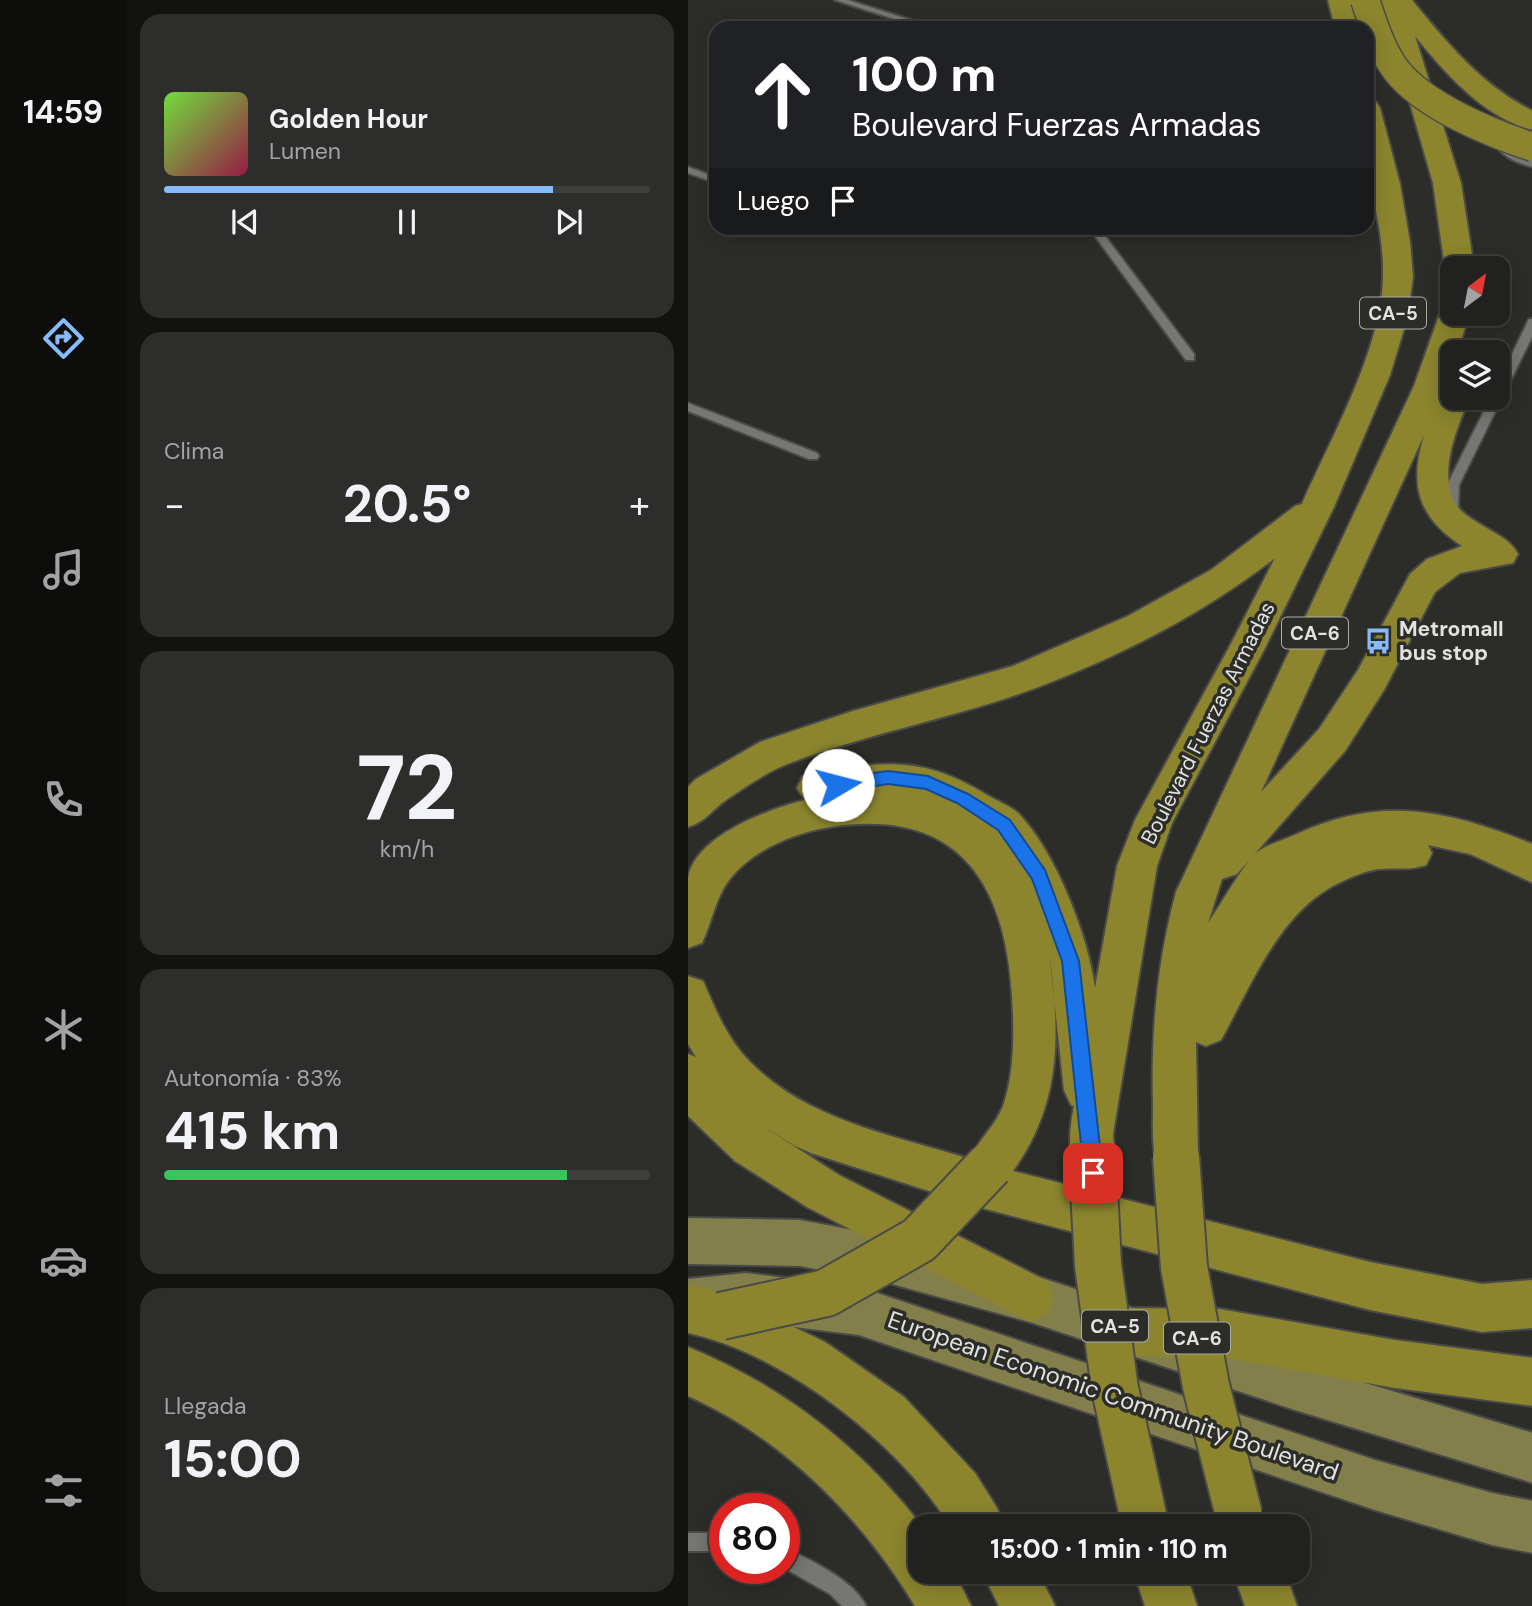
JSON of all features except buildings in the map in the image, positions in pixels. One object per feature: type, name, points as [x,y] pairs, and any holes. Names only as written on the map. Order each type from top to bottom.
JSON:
[{"type":"highway","points":[[1340,0],[1345,21]]},
{"type":"highway","points":[[1365,0],[1373,21]]},
{"type":"highway","points":[[1392,0],[1447,183],[1458,256]]},
{"type":"highway","points":[[1399,0],[1454,68],[1487,94],[1532,122]]},
{"type":"highway","points":[[1374,24],[1397,71],[1431,101],[1493,134],[1530,158]]},
{"type":"highway","name":"Boulevard Fuerzas Armadas","points":[[1143,1514],[1115,1389],[1098,1265],[1092,1142],[1137,866],[1154,820],[1247,648],[1317,507],[1375,375],[1392,319],[1398,276],[1374,143]]},
{"type":"highway","name":"CA-6","points":[[1239,1514],[1206,1386],[1184,1267],[1173,1068],[1176,991],[1182,943],[1196,892],[1458,329]]},
{"type":"highway","points":[[1196,892],[1332,740],[1371,680],[1422,583],[1432,571],[1450,560],[1501,554],[1462,528],[1440,509],[1434,476],[1439,429],[1448,410]]},
{"type":"highway","points":[[688,811],[710,790],[773,753],[853,726],[1022,678],[1141,626],[1223,579],[1317,507]]},
{"type":"highway","points":[[688,863],[708,836],[756,806],[812,788],[888,778],[928,783],[963,799],[1004,825],[1039,875],[1071,961],[1092,1142]]},
{"type":"highway","points":[[688,930],[701,886],[730,850],[778,824],[839,807],[905,808],[950,825],[988,859],[1020,917],[1033,989],[1033,1051],[1028,1100],[1014,1134],[990,1165],[919,1240],[826,1293],[699,1309]]},
{"type":"highway","points":[[1173,1068],[1217,944],[1270,865],[1334,835],[1384,826],[1430,828],[1474,838],[1516,855],[1532,866]]},
{"type":"highway","points":[[1173,1068],[1259,932],[1294,890],[1330,868],[1378,852],[1429,853],[1484,867],[1532,894]]},
{"type":"highway","points":[[688,995],[706,1036],[725,1065],[753,1095],[811,1131],[982,1185],[1370,1286],[1482,1308],[1532,1304]]},
{"type":"highway","points":[[688,1075],[706,1105],[751,1146],[823,1191],[1030,1298]]},
{"type":"highway","points":[[699,1309],[808,1359],[887,1414],[958,1491],[972,1514]]},
{"type":"highway","points":[[1130,1332],[1220,1333],[1395,1364],[1532,1382]]},
{"type":"highway","points":[[688,1371],[709,1379],[800,1435],[867,1499],[908,1551]]},
{"type":"highway","points":[[931,1584],[945,1606]]},
{"type":"highway","points":[[1015,1584],[1029,1606]]},
{"type":"highway","points":[[1164,1584],[1171,1606]]},
{"type":"highway","points":[[1263,1584],[1271,1606]]},
{"type":"main road","name":"CA-5","points":[[688,1241],[799,1243],[885,1259],[1030,1298],[1295,1386],[1532,1458]]},
{"type":"main road","name":"European Economic Community Boulevard","points":[[699,1309],[746,1297],[859,1311],[1036,1368],[1375,1485],[1492,1519],[1532,1527]]},
{"type":"lane","points":[[839,0],[908,21]]},
{"type":"lane","points":[[1532,122],[1502,131],[1497,138],[1508,154],[1530,158],[1532,177]]},
{"type":"lane","points":[[688,170],[709,178]]},
{"type":"lane","points":[[1099,235],[1190,357]]},
{"type":"lane","points":[[1510,370],[1532,322]]},
{"type":"lane","points":[[688,407],[813,456]]},
{"type":"lane","points":[[1462,528],[1450,510],[1453,485],[1491,410]]},
{"type":"lane","points":[[691,1539],[709,1541]]},
{"type":"lane","points":[[800,1566],[837,1587],[856,1606]]},
{"type":"place","name":"Metromall bus stop","points":[[1378,641]]},
{"type":"route","points":[[838,785],[888,778],[928,783],[963,799],[1004,825],[1039,875],[1071,961],[1093,1173]]}]
